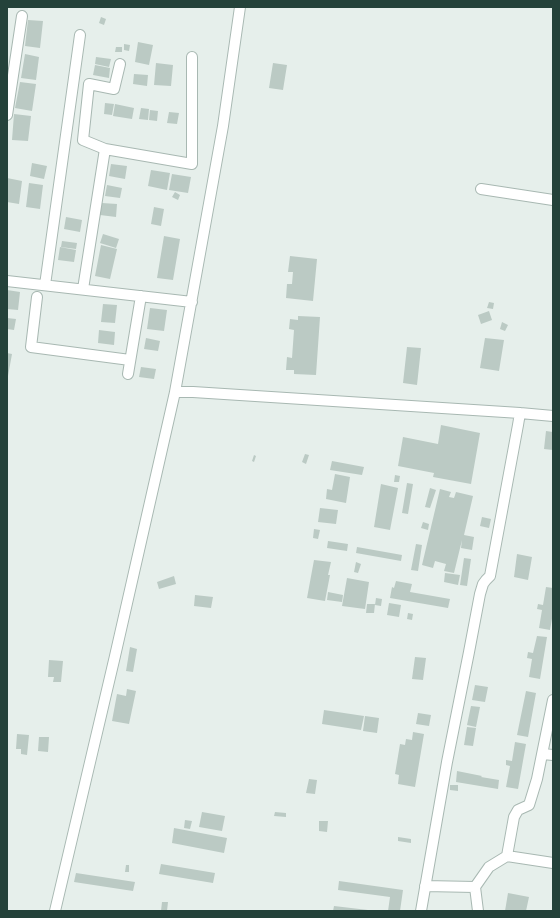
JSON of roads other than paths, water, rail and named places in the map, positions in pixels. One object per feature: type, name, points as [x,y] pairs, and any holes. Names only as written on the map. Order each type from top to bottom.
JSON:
[{"type":"street","points":[[55,911],[117,649],[175,392],[223,126],[240,7]]},
{"type":"street","points":[[7,115],[22,16]]},
{"type":"street","points":[[45,285],[80,35]]},
{"type":"street","points":[[120,64],[114,89],[89,84],[83,140],[105,149],[192,164],[192,57]]},
{"type":"street","points":[[83,289],[105,149]]},
{"type":"street","points":[[481,189],[553,200]]},
{"type":"street","points":[[7,280],[192,302]]},
{"type":"street","points":[[128,374],[142,296]]},
{"type":"street","points":[[37,297],[31,347],[130,360]]},
{"type":"street","points":[[175,392],[553,416]]},
{"type":"street","points":[[421,911],[447,762],[470,652],[480,594],[483,584],[490,576],[520,413]]},
{"type":"street","points":[[507,856],[514,817],[518,810],[530,805],[537,779],[548,754],[553,700]]},
{"type":"street","points":[[478,911],[475,887],[490,867],[507,856],[553,863]]},
{"type":"street","points":[[425,886],[475,887]]}]
